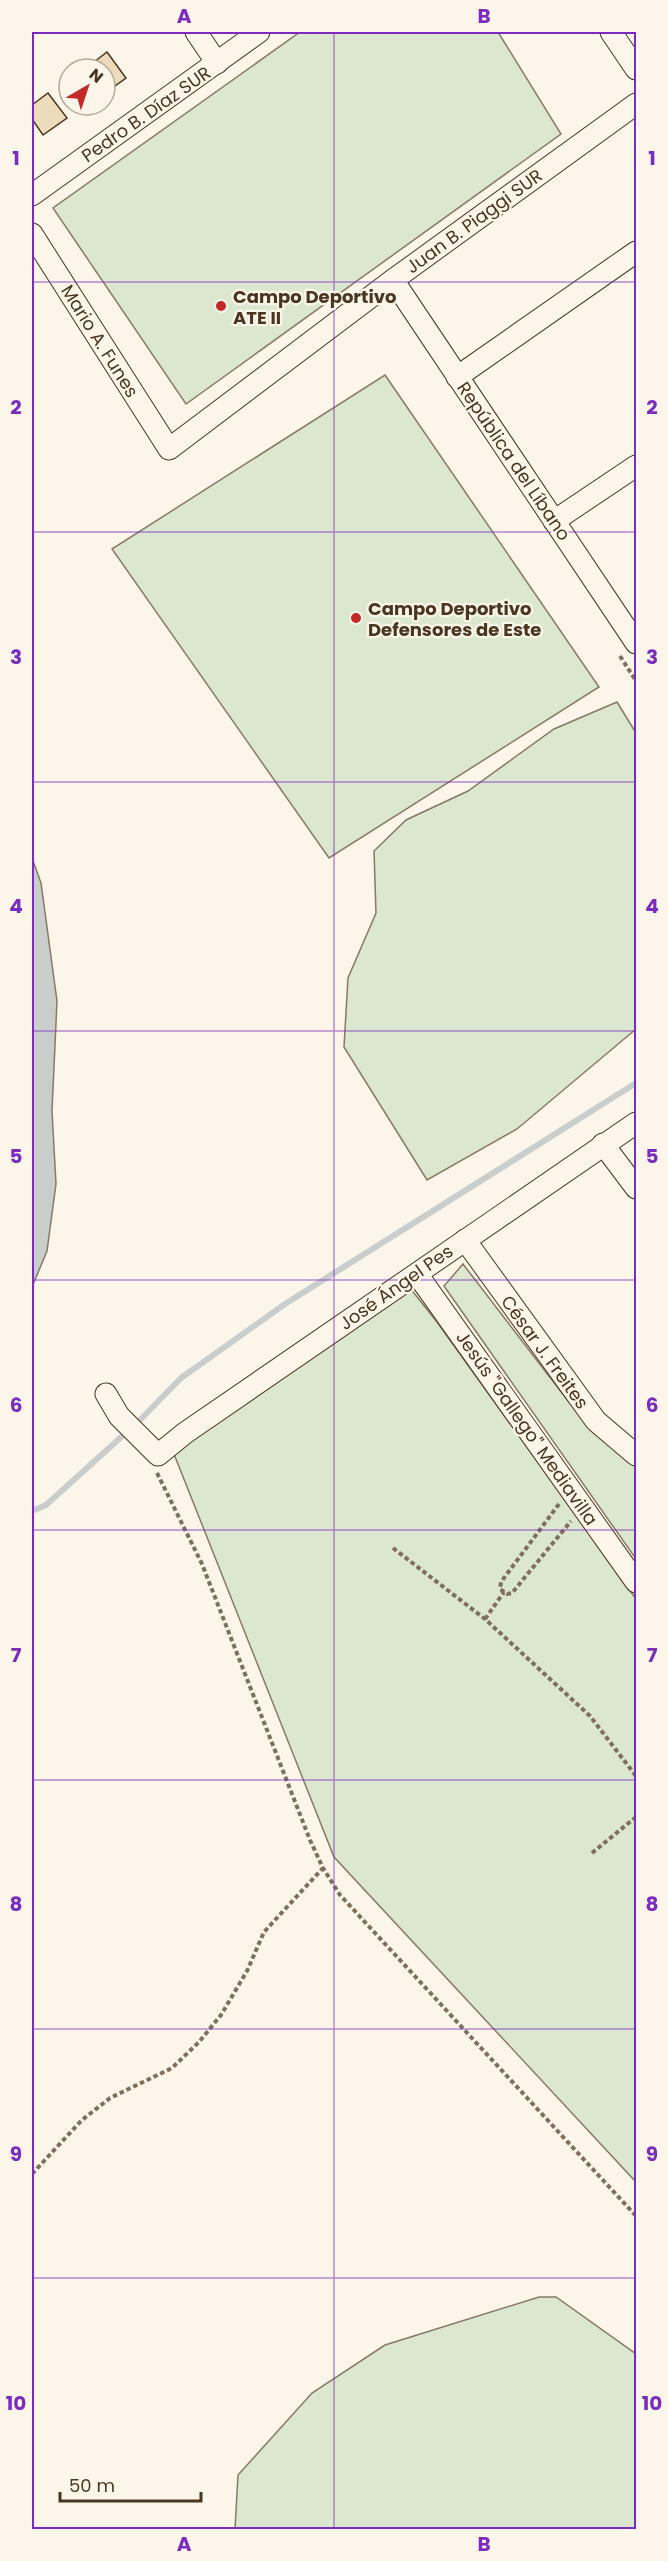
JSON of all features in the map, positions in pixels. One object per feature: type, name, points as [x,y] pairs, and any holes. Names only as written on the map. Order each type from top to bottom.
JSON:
[{"type":"street","points":[[196,32],[217,63]]},
{"type":"street","name":"Pedro B. Díaz SUR","points":[[32,195],[259,32]]},
{"type":"street","points":[[611,32],[636,69]]},
{"type":"street","name":"Juan B. Piaggi SUR","points":[[169,449],[393,280],[636,104]]},
{"type":"street","name":"Mario A. Funes","points":[[32,234],[169,449]]},
{"type":"street","points":[[457,377],[636,252]]},
{"type":"street","name":"República del Líbano","points":[[393,280],[636,643]]},
{"type":"street","points":[[554,521],[636,466]]},
{"type":"street","name":"José Ángel Pes","points":[[153,1450],[185,1433],[636,1123]]},
{"type":"street","points":[[603,1144],[636,1188]]},
{"type":"street","name":"César J. Freites","points":[[465,1240],[596,1421],[636,1455]]},
{"type":"street","name":"Jesús \"Gallego\" Mediavilla","points":[[417,1274],[636,1582]]},
{"type":"street","points":[[106,1394],[119,1416],[153,1450]]},
{"type":"path","points":[[153,1450],[157,1472],[202,1564],[322,1868],[340,1895],[636,2216]]},
{"type":"path","points":[[577,1498],[512,1593],[500,1589],[501,1582],[577,1498]]},
{"type":"path","points":[[393,1548],[485,1619],[590,1716],[636,1776]]},
{"type":"path","points":[[485,1619],[504,1592]]},
{"type":"path","points":[[592,1853],[636,1817]]},
{"type":"path","points":[[32,2174],[82,2120],[110,2098],[172,2068],[199,2042],[221,2015],[247,1971],[264,1932],[322,1868]]},
{"type":"green space","name":"Campo Deportivo ATE II","points":[[300,32],[498,32],[561,134],[186,404],[53,208]]},
{"type":"green space","name":"Campo Deportivo Defensores de Este","points":[[385,375],[599,687],[329,858],[112,549]]},
{"type":"green space","points":[[617,702],[636,733],[636,1029],[517,1129],[427,1180],[344,1047],[348,978],[376,913],[374,851],[406,820],[468,791],[554,729]]},
{"type":"green space","points":[[463,1264],[585,1423],[636,1466],[636,1559],[444,1286]]},
{"type":"green space","points":[[410,1288],[437,1322],[636,1599],[636,2182],[334,1857],[172,1449]]},
{"type":"green space","points":[[539,2297],[556,2297],[636,2354],[636,2529],[235,2529],[238,2475],[312,2393],[385,2345]]},
{"type":"shaded area","points":[[32,858],[41,883],[57,1001],[52,1111],[56,1184],[47,1251],[32,1287]]},
{"type":"building","points":[[107,52],[111,57],[101,57]]},
{"type":"building","points":[[117,66],[126,78],[117,84]]},
{"type":"building","points":[[48,93],[57,105],[57,117],[67,118],[43,135],[32,119],[32,105]]},
{"type":"waterway","points":[[32,1511],[46,1505],[139,1421],[181,1378],[285,1304],[636,1083]]},
{"type":"place","name":"Campo Deportivo ATE II","points":[[221,306]]},
{"type":"place","name":"Campo Deportivo Defensores de Este","points":[[356,618]]}]
